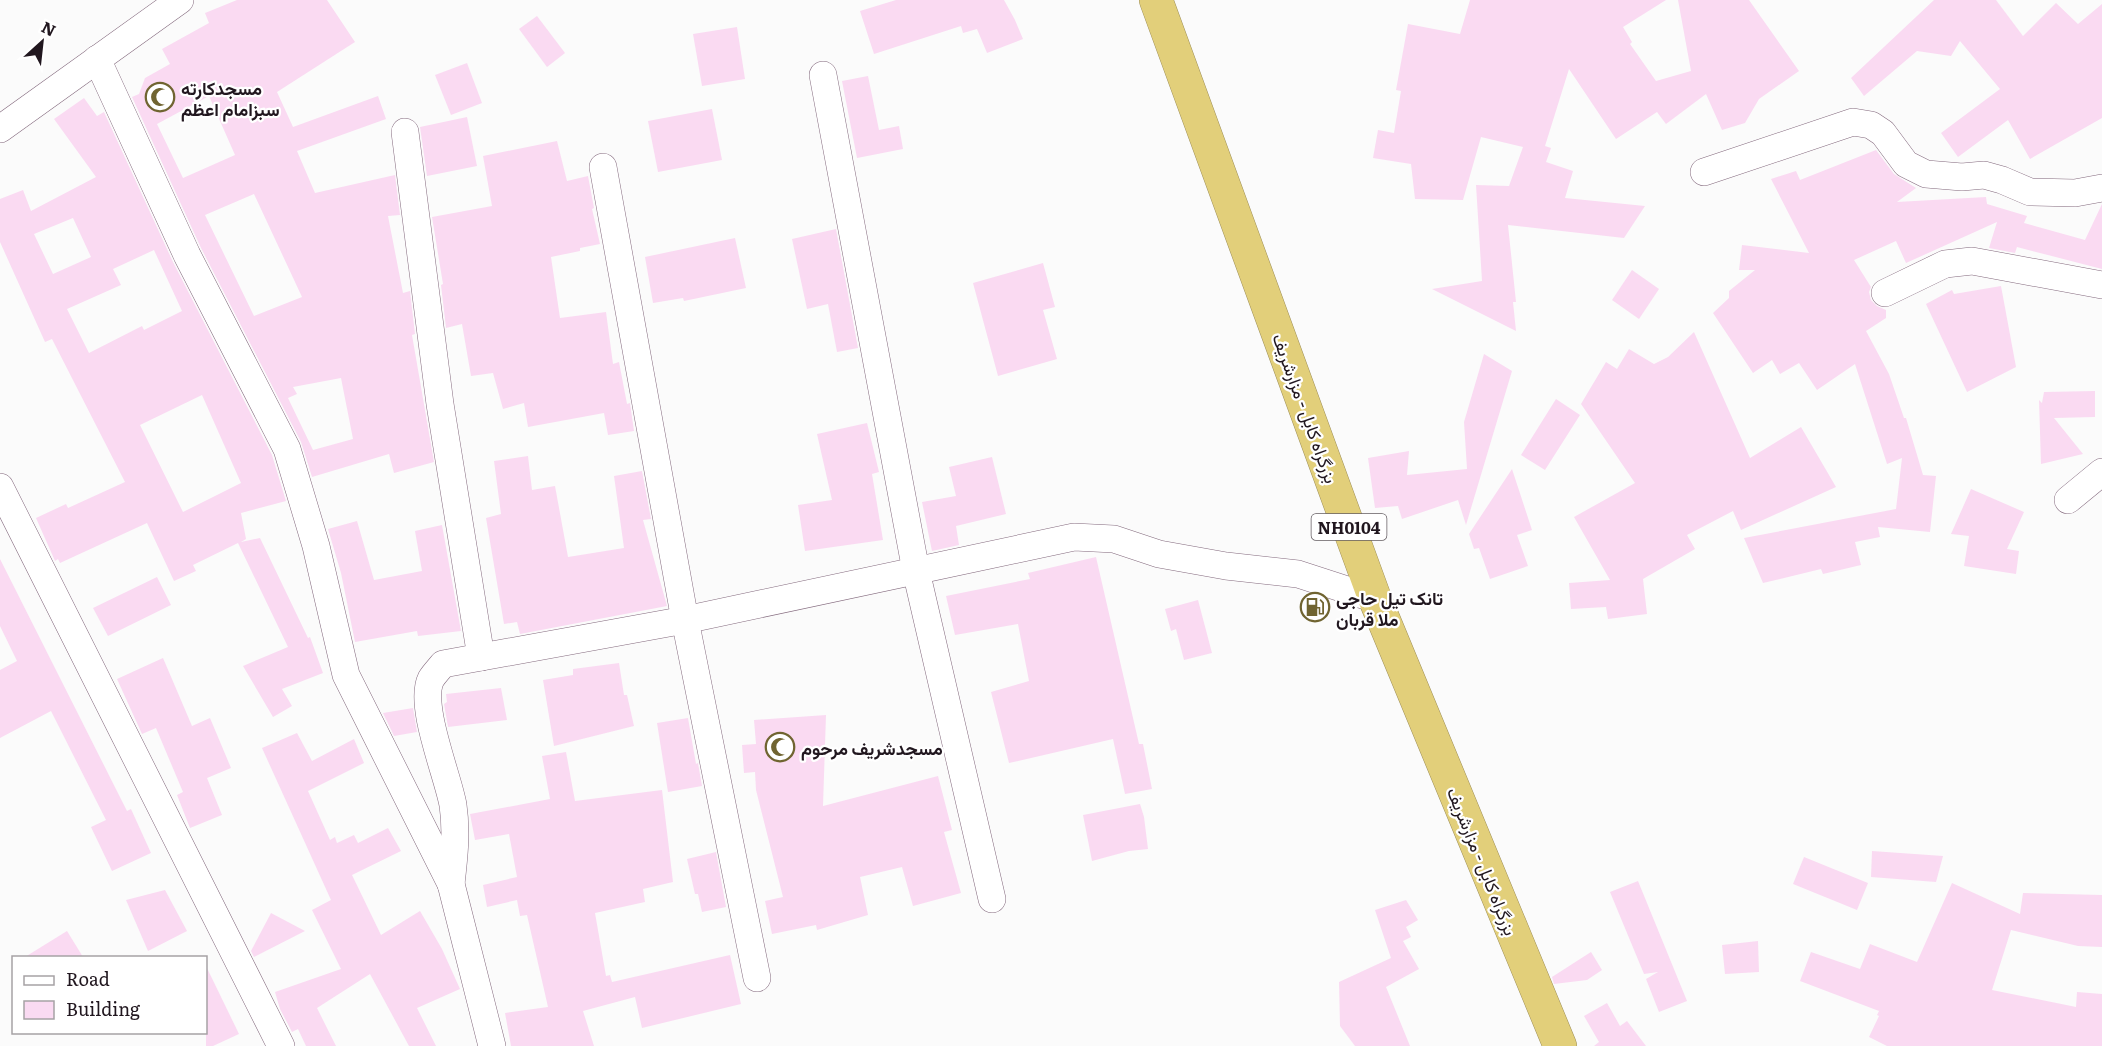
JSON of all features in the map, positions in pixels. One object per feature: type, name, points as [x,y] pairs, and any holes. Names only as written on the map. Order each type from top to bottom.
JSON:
[{"type":"highway","name":"بزرگراه کابل - مزارشریف","points":[[1156,0],[1375,599],[1560,1046]]},
{"type":"street","points":[[0,129],[97,59],[169,3]]},
{"type":"street","points":[[97,59],[187,255],[286,449],[316,546],[346,675],[451,884],[492,1046]]},
{"type":"street","points":[[823,75],[916,571],[992,899]]},
{"type":"street","points":[[1704,172],[1853,122],[1871,125],[1883,133],[1906,164],[1926,174],[1962,177],[1984,175],[2030,192],[2075,193],[2102,188]]},
{"type":"street","points":[[405,132],[440,404],[482,657]]},
{"type":"street","points":[[603,167],[685,620],[757,978]]},
{"type":"street","points":[[1885,293],[1946,264],[1972,261],[2102,285]]},
{"type":"street","points":[[2068,500],[2102,472]]},
{"type":"street","points":[[0,487],[281,1046]]},
{"type":"street","points":[[451,884],[456,848],[453,805],[428,699],[431,679],[443,664],[685,620],[1074,537],[1114,539],[1159,554],[1226,566],[1298,574],[1375,599]]},
{"type":"building","points":[[237,0],[327,0],[355,42],[277,92],[293,127],[378,96],[386,119],[297,151],[315,193],[395,175],[400,215],[388,216],[403,293],[410,291],[415,334],[412,335],[434,462],[394,473],[389,454],[312,477],[301,442],[201,248],[132,97],[139,94],[145,78],[170,64],[162,49],[209,23],[205,13]],"holes":[[[209,96],[235,155],[183,178],[157,124]],[[254,194],[302,297],[254,316],[205,215]],[[341,378],[353,439],[313,450],[288,398],[297,394],[293,387]]]},
{"type":"building","points":[[896,0],[1004,0],[1023,39],[987,53],[977,29],[963,33],[961,26],[874,54],[860,11]]},
{"type":"building","points":[[1470,0],[1666,0],[1623,27],[1632,42],[1630,44],[1656,81],[1691,71],[1678,0],[1749,0],[1799,71],[1759,99],[1745,123],[1722,130],[1706,94],[1666,124],[1657,112],[1616,139],[1569,69],[1545,146],[1551,148],[1546,162],[1573,171],[1565,198],[1645,206],[1624,238],[1508,225],[1516,302],[1513,302],[1516,331],[1432,289],[1482,281],[1476,185],[1509,186],[1523,147],[1481,137],[1463,200],[1415,199],[1411,164],[1373,158],[1378,130],[1394,133],[1401,91],[1396,90],[1408,24],[1460,34]]},
{"type":"building","points":[[1934,0],[1996,0],[2023,36],[2056,3],[2078,24],[2102,4],[2102,118],[2030,159],[2008,120],[1958,157],[1941,133],[2000,89],[1960,41],[1951,56],[1917,51],[1864,96],[1851,78]]},
{"type":"building","points":[[537,16],[565,53],[547,67],[519,29]]},
{"type":"building","points":[[737,27],[745,79],[702,86],[693,34]]},
{"type":"building","points":[[467,63],[482,103],[451,115],[435,75]]},
{"type":"building","points":[[868,76],[879,130],[899,126],[903,149],[857,158],[842,81]]},
{"type":"building","points":[[84,98],[97,116],[104,112],[173,262],[272,455],[286,501],[241,513],[246,539],[241,542],[260,538],[308,638],[310,637],[323,673],[282,689],[292,706],[273,717],[243,666],[288,647],[238,543],[193,565],[196,571],[174,581],[147,523],[60,563],[58,559],[55,561],[36,518],[66,504],[68,508],[125,482],[52,339],[45,342],[0,242],[0,199],[23,190],[31,211],[96,177],[54,119]],"holes":[[[73,218],[91,257],[53,274],[34,234]],[[154,250],[182,311],[144,330],[142,326],[89,353],[67,309],[121,285],[113,269]],[[202,395],[241,483],[183,512],[140,425]]]},
{"type":"building","points":[[712,109],[722,160],[658,172],[648,121]]},
{"type":"building","points":[[467,117],[477,166],[427,176],[420,127]]},
{"type":"building","points":[[557,141],[567,181],[588,176],[600,244],[551,257],[560,318],[606,312],[613,364],[619,362],[627,404],[630,403],[634,431],[608,435],[604,413],[528,427],[524,403],[503,409],[493,373],[471,376],[462,324],[446,328],[441,285],[443,284],[432,217],[492,206],[483,156]]},
{"type":"building","points":[[1876,150],[1894,174],[1916,188],[1897,202],[1986,197],[1987,204],[2027,216],[2024,223],[2085,240],[2102,204],[2102,269],[2017,247],[2015,253],[1989,248],[1997,222],[1906,263],[1896,241],[1854,260],[1871,287],[1869,292],[1871,300],[1886,310],[1886,318],[1866,331],[1889,374],[1904,418],[1906,418],[1923,475],[1936,476],[1930,532],[1878,527],[1880,537],[1855,542],[1861,565],[1823,574],[1821,569],[1763,583],[1744,538],[1896,509],[1902,458],[1887,464],[1855,364],[1817,390],[1799,363],[1780,374],[1772,360],[1753,373],[1713,313],[1729,298],[1729,291],[1755,270],[1739,270],[1742,245],[1809,253],[1771,179],[1796,171],[1800,180]]},
{"type":"building","points":[[836,229],[858,348],[837,352],[828,304],[807,309],[792,239]]},
{"type":"building","points":[[735,238],[746,288],[684,301],[683,298],[653,303],[645,257]]},
{"type":"building","points":[[1043,263],[1055,307],[1043,310],[1057,359],[998,376],[973,283]]},
{"type":"building","points":[[1632,270],[1659,289],[1639,319],[1612,300]]},
{"type":"building","points":[[2001,286],[2016,367],[1967,392],[1926,304],[1952,290],[1954,294]]},
{"type":"building","points":[[1694,332],[1750,458],[1801,427],[1836,487],[1741,530],[1733,511],[1687,535],[1695,549],[1643,579],[1647,614],[1608,619],[1606,607],[1571,609],[1569,583],[1610,580],[1574,517],[1635,483],[1581,404],[1606,362],[1617,369],[1629,349],[1654,364],[1668,357]]},
{"type":"building","points":[[1484,354],[1512,371],[1466,525],[1458,500],[1402,519],[1398,506],[1375,508],[1368,458],[1409,451],[1407,475],[1467,469],[1464,422]]},
{"type":"building","points":[[2095,391],[2095,417],[2054,418],[2083,454],[2041,464],[2039,400],[2042,403],[2044,392]]},
{"type":"building","points":[[1556,399],[1580,415],[1545,470],[1521,455]]},
{"type":"building","points":[[867,423],[879,472],[872,474],[883,540],[805,551],[798,505],[832,500],[817,434]]},
{"type":"building","points":[[528,456],[532,490],[555,486],[568,557],[624,548],[614,476],[642,471],[651,519],[643,520],[667,606],[520,634],[517,622],[504,624],[486,518],[501,514],[494,461]]},
{"type":"building","points":[[992,457],[1006,514],[956,526],[959,545],[932,551],[922,502],[956,496],[949,467]]},
{"type":"building","points":[[1512,469],[1532,530],[1517,535],[1528,566],[1490,579],[1479,548],[1474,549],[1469,534]]},
{"type":"building","points":[[1971,489],[2024,512],[2007,549],[2019,551],[2016,574],[1964,566],[1969,536],[1951,534]]},
{"type":"building","points":[[357,521],[374,580],[422,571],[415,531],[442,525],[461,631],[418,636],[417,631],[355,642],[341,573],[328,529]]},
{"type":"building","points":[[1096,557],[1139,744],[1143,744],[1152,789],[1125,794],[1113,739],[1009,763],[991,692],[1029,681],[1018,624],[955,635],[946,596],[1030,579],[1028,573]]},
{"type":"building","points":[[0,559],[127,811],[131,809],[151,853],[112,871],[91,827],[106,820],[51,711],[0,738],[0,670],[17,661],[0,626]]},
{"type":"building","points":[[157,577],[171,605],[108,636],[93,608]]},
{"type":"building","points":[[1198,600],[1212,653],[1184,660],[1176,629],[1171,631],[1165,609]]},
{"type":"building","points":[[163,658],[192,726],[210,718],[231,768],[207,778],[222,815],[190,828],[177,795],[183,792],[156,728],[142,734],[117,679]]},
{"type":"building","points":[[619,663],[624,695],[627,695],[634,726],[554,746],[543,680],[573,675],[573,669]]},
{"type":"building","points":[[501,688],[507,720],[448,727],[444,704],[447,702],[446,694]]},
{"type":"building","points":[[413,708],[417,732],[394,736],[383,713]]},
{"type":"building","points":[[826,715],[823,806],[938,776],[952,830],[944,832],[961,893],[913,906],[902,867],[860,877],[868,915],[817,930],[816,925],[772,934],[765,901],[783,897],[756,790],[755,772],[744,773],[742,745],[756,744],[754,720]]},
{"type":"building","points":[[688,718],[702,786],[668,792],[657,723]]},
{"type":"building","points":[[297,733],[312,761],[354,739],[364,763],[308,791],[330,840],[335,837],[337,843],[354,835],[358,843],[388,828],[401,851],[352,875],[381,935],[420,911],[442,949],[460,989],[417,1008],[436,1046],[409,1046],[370,974],[317,1008],[336,1046],[306,1046],[298,1029],[292,1032],[280,1009],[275,992],[341,969],[312,910],[331,900],[262,748]]},
{"type":"building","points":[[566,752],[575,801],[662,790],[673,882],[643,889],[645,902],[595,913],[606,976],[610,975],[612,982],[730,955],[741,1004],[642,1028],[635,997],[583,1011],[594,1046],[511,1046],[505,1013],[548,1007],[527,915],[520,916],[517,900],[487,907],[483,885],[517,877],[509,834],[475,840],[470,814],[550,799],[542,756]]},
{"type":"building","points":[[1140,804],[1148,849],[1129,851],[1092,861],[1083,815]]},
{"type":"building","points":[[1872,851],[1943,856],[1936,882],[1871,877]]},
{"type":"building","points":[[716,852],[726,907],[702,912],[698,894],[695,894],[687,859]]},
{"type":"building","points":[[1804,857],[1868,883],[1857,910],[1793,884]]},
{"type":"building","points":[[1638,881],[1687,1001],[1659,1012],[1646,979],[1658,972],[1644,974],[1610,892]]},
{"type":"building","points":[[1952,883],[2020,914],[2023,893],[2102,895],[2102,947],[2078,946],[2011,930],[1992,990],[2076,1007],[2077,992],[2102,994],[2102,1046],[1887,1046],[1869,1037],[1879,1011],[1800,981],[1811,952],[1860,969],[1870,944],[1917,962]]},
{"type":"building","points":[[165,890],[187,931],[148,951],[126,900]]},
{"type":"building","points":[[1406,900],[1418,920],[1406,927],[1411,937],[1403,941],[1419,969],[1386,987],[1410,1046],[1355,1046],[1340,1026],[1339,982],[1391,958],[1375,910]]},
{"type":"building","points":[[271,913],[305,931],[254,957],[251,951]]},
{"type":"building","points":[[67,931],[82,956],[27,956]]},
{"type":"building","points":[[1758,941],[1759,972],[1725,974],[1722,945]]},
{"type":"building","points":[[1591,952],[1602,970],[1587,980],[1554,984],[1552,977]]},
{"type":"building","points":[[207,968],[239,1034],[213,1046],[206,1046]]},
{"type":"building","points":[[1607,1003],[1620,1026],[1627,1021],[1646,1046],[1594,1046],[1599,1042],[1584,1016]]},
{"type":"place","name":"مسجدکارته سبزامام اعظم","points":[[160,97]]},
{"type":"place","name":"تانک تیل حاجی ملا قربان","points":[[1315,607]]},
{"type":"place","name":"مسجدشریف مرحوم","points":[[780,747]]}]
